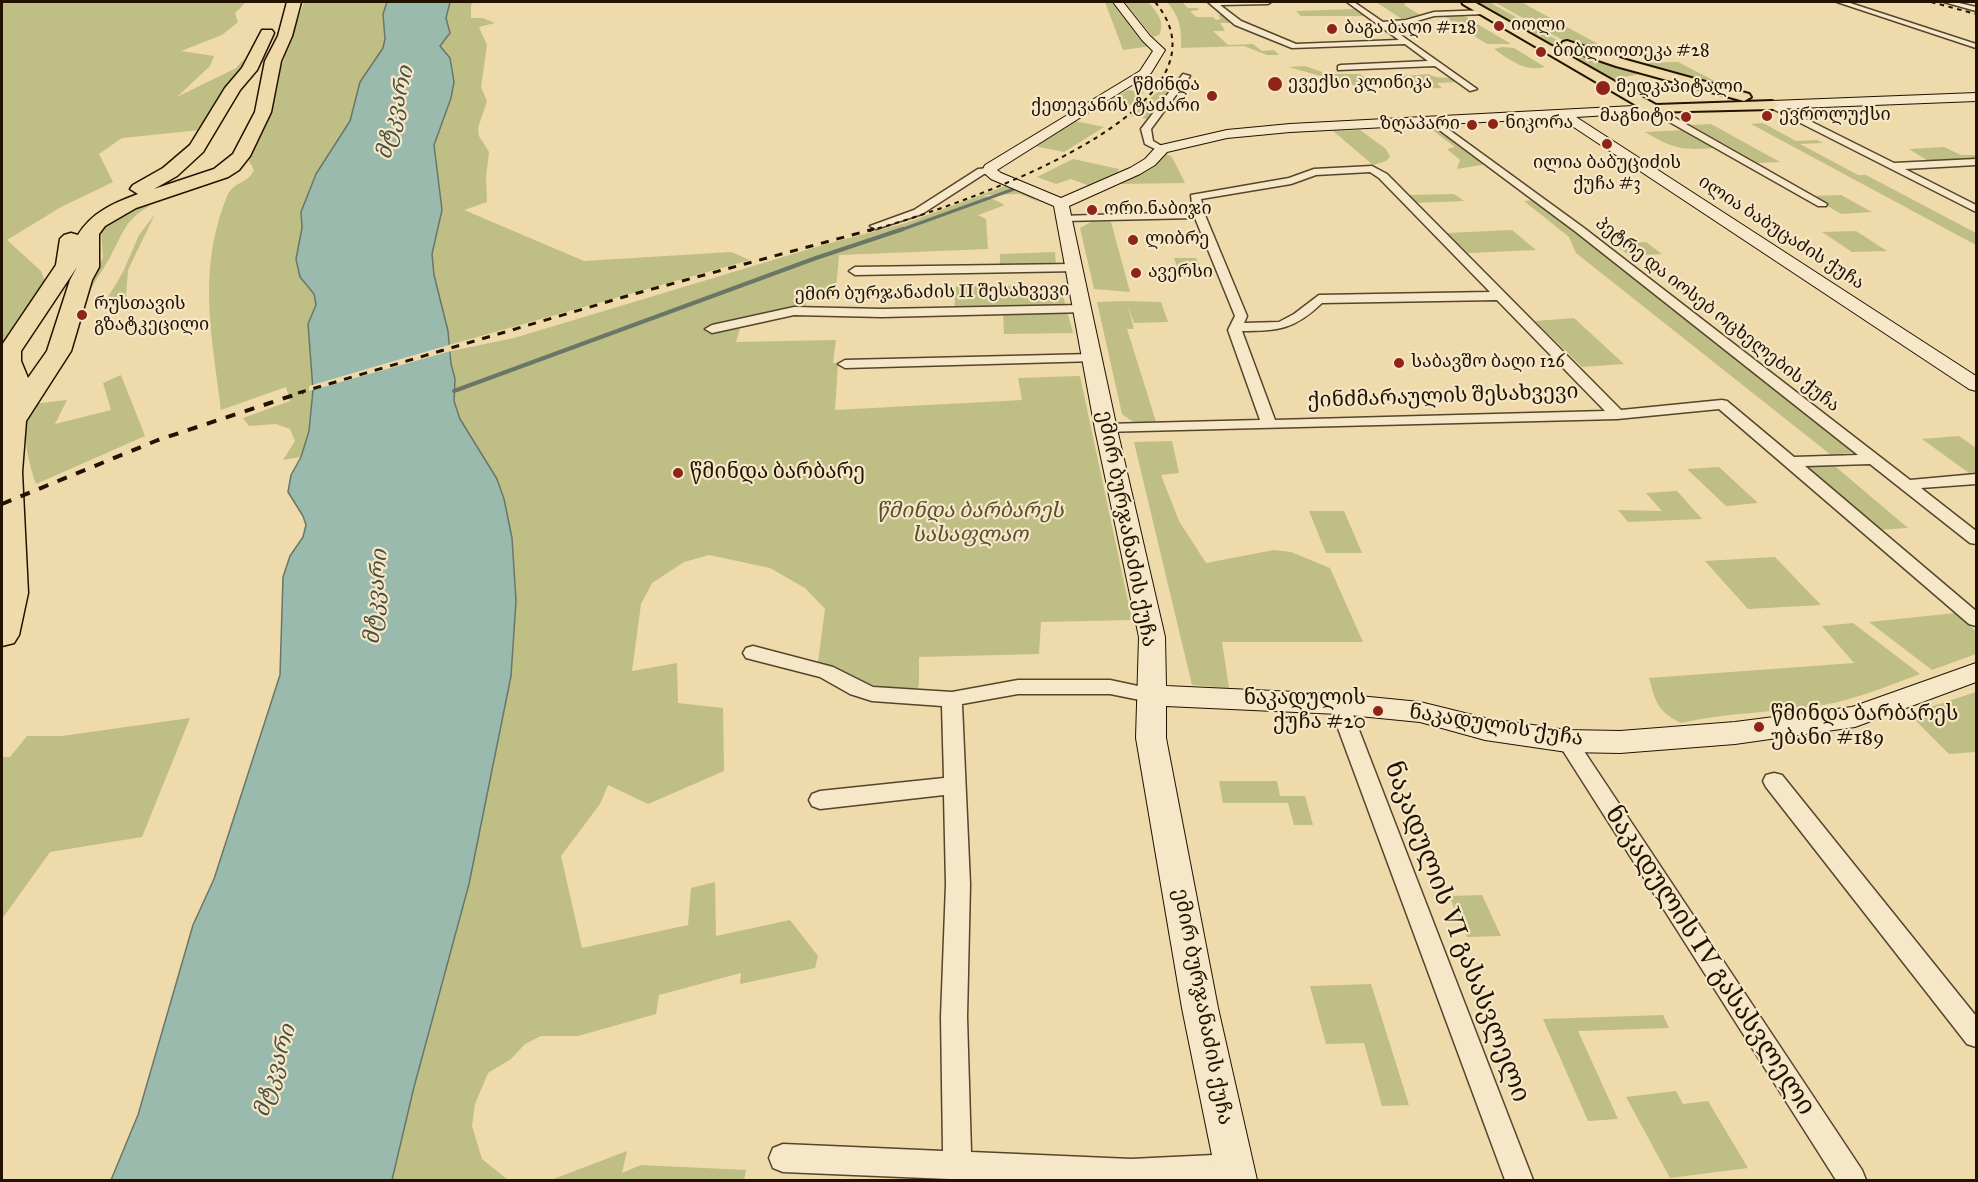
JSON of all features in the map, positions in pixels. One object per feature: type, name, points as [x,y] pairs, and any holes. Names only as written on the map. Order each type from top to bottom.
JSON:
[{"type":"highway","points":[[11,368],[56,349],[88,267],[89,234],[97,222],[129,204],[221,173],[241,156],[263,112],[273,61],[285,36],[294,2]]},
{"type":"highway","points":[[2,635],[10,593],[8,472],[11,368],[67,265],[70,241],[81,222],[170,172],[197,148],[232,88],[249,70],[272,23]]},
{"type":"highway","points":[[11,368],[48,335],[57,335],[56,349]]},
{"type":"highway","points":[[11,368],[56,349]]},
{"type":"main road","points":[[1467,2],[1488,7],[1574,48],[1677,80],[1772,105]]},
{"type":"main road","points":[[1488,7],[1653,110],[1772,105]]},
{"type":"main road","points":[[1627,95],[1675,102],[1693,100],[1702,95],[1700,90],[1677,80]]},
{"type":"street","points":[[989,171],[995,164],[1145,73],[1159,50],[1146,38],[1118,2]]},
{"type":"street","points":[[1213,2],[1268,2]]},
{"type":"street","points":[[1213,2],[1238,23],[1295,46],[1407,42]]},
{"type":"street","points":[[1350,2],[1473,89]]},
{"type":"street","points":[[1841,2],[1977,46]]},
{"type":"street","points":[[1948,2],[1977,9]]},
{"type":"street","points":[[1381,24],[1406,22],[1434,14],[1488,7]]},
{"type":"street","points":[[1341,68],[1437,63]]},
{"type":"street","points":[[1162,149],[1148,142],[1146,129],[1186,76]]},
{"type":"street","points":[[1772,105],[1977,97]]},
{"type":"street","points":[[1772,105],[1977,209]]},
{"type":"street","points":[[1063,211],[1150,162],[1162,149],[1193,140],[1251,131],[1653,110],[1822,204]]},
{"type":"street","name":"ილია ბაბუცაძის ქუჩა","points":[[1563,114],[1977,385]]},
{"type":"street","name":"პეტრე და იოსებ ოცხელების ქუჩა","points":[[1433,121],[1571,224],[1977,539]]},
{"type":"street","points":[[1892,166],[1977,162]]},
{"type":"street","name":"ქინძმარაულის შესახვევი","points":[[1199,215],[1195,197],[1197,196],[1291,181],[1314,172],[1372,169],[1383,176],[1617,415]]},
{"type":"street","points":[[876,226],[912,215],[982,171],[989,171],[1063,211],[1199,215],[1241,316],[1236,327],[1269,424]]},
{"type":"street","name":"ემირ ბურჯანაძის ქუჩა","points":[[1063,211],[1106,429],[1152,637],[1151,738],[1200,1008],[1236,1174]]},
{"type":"street","points":[[855,271],[1074,268]]},
{"type":"street","points":[[1236,327],[1278,327],[1297,320],[1319,299],[1500,296]]},
{"type":"street","name":"ემირ ბურჯანაძის II შესახვევი","points":[[712,329],[794,310],[882,313],[1082,309]]},
{"type":"street","points":[[845,364],[1092,358]]},
{"type":"street","name":"ქინძმარაულის შესახვევი","points":[[1106,429],[1617,415],[1722,404],[1977,620]]},
{"type":"street","points":[[1791,462],[1872,459]]},
{"type":"street","points":[[1906,485],[1977,479]]},
{"type":"street","points":[[753,654],[826,672],[864,692],[952,699],[1018,687],[1110,687],[1150,695]]},
{"type":"street","name":"ნაკადულის ქუჩა","points":[[1150,695],[1339,704],[1419,712],[1485,729],[1566,741],[1620,742],[1735,733],[1855,717],[1977,672]]},
{"type":"street","points":[[952,699],[958,884],[954,1017],[957,1165]]},
{"type":"street","name":"ნაკადულის VI გასასვლელი","points":[[1339,704],[1519,1180]]},
{"type":"street","name":"ნაკადულის IV გასასვლელი","points":[[1566,741],[1852,1180]]},
{"type":"street","points":[[1774,781],[1977,1035]]},
{"type":"street","points":[[820,800],[955,785]]},
{"type":"street","points":[[783,1158],[1131,1173],[1236,1174]]},
{"type":"green space","points":[[2,2],[246,2],[235,13],[238,22],[222,35],[181,51],[214,56],[210,66],[177,97],[236,68],[244,59],[241,72],[201,130],[122,138],[99,154],[113,182],[61,207],[7,240],[41,271],[46,283],[32,313],[2,346]]},
{"type":"green space","points":[[304,2],[387,2],[383,14],[385,39],[383,49],[360,82],[350,121],[323,162],[301,212],[302,228],[296,259],[300,277],[314,294],[316,305],[308,324],[313,390],[309,431],[301,457],[283,460],[295,441],[290,429],[276,424],[249,426],[243,418],[290,401],[286,387],[221,410],[211,331],[209,281],[216,230],[227,195],[254,170],[249,161],[267,124],[279,73]]},
{"type":"green space","points":[[450,2],[474,2],[471,5],[471,18],[483,18],[495,23],[479,27],[487,45],[481,87],[487,101],[478,128],[479,136],[489,152],[486,177],[487,202],[464,210],[584,261],[731,252],[750,260],[449,345],[434,275],[432,254],[442,210],[434,145],[451,98],[454,82],[450,58],[439,46],[450,33],[446,18]]},
{"type":"green space","points":[[1105,2],[1114,2],[1138,35],[1151,46],[1123,50]]},
{"type":"green space","points":[[1128,2],[1148,2],[1161,21],[1159,35],[1153,37],[1126,4]]},
{"type":"green space","points":[[1167,2],[1182,2],[1188,8],[1197,8],[1199,10],[1190,11],[1196,17],[1213,17],[1216,20],[1221,19],[1218,15],[1227,15],[1235,23],[1220,23],[1225,31],[1213,31],[1228,45],[1253,44],[1262,51],[1274,50],[1279,55],[1267,55],[1244,46],[1181,48],[1179,23]]},
{"type":"green space","points":[[1376,2],[1406,2],[1404,5],[1420,15],[1402,19]]},
{"type":"green space","points":[[1473,2],[1489,2],[1573,49],[1644,73],[1614,79],[1615,84]]},
{"type":"green space","points":[[1494,2],[1521,2],[1633,63],[1678,62],[1738,93],[1632,64],[1568,43]]},
{"type":"green space","points":[[1354,9],[1365,16],[1301,16],[1296,11]]},
{"type":"green space","points":[[1443,16],[1464,16],[1511,44],[1487,44]]},
{"type":"green space","points":[[1514,48],[1545,67],[1530,68],[1518,64],[1494,49]]},
{"type":"green space","points":[[1305,66],[1328,74],[1360,74],[1372,82],[1396,81],[1391,77],[1429,74],[1451,78],[1459,82],[1437,83],[1442,88],[1400,89],[1391,84],[1368,87],[1370,90],[1289,67]]},
{"type":"green space","points":[[1163,87],[1173,88],[1148,119],[1131,116]]},
{"type":"green space","points":[[1128,90],[1144,92],[1125,110],[1100,106]]},
{"type":"green space","points":[[1075,121],[1104,127],[1064,152],[1035,146]]},
{"type":"green space","points":[[1763,123],[1796,141],[1817,140],[1823,143],[1800,144],[1858,175],[1866,175],[1976,233],[1976,245],[1751,124]]},
{"type":"green space","points":[[1711,124],[1780,162],[1758,163],[1691,125]]},
{"type":"green space","points":[[1431,125],[1487,164],[1457,169],[1460,160],[1447,149],[1455,147],[1427,126]]},
{"type":"green space","points":[[1360,130],[1386,149],[1390,157],[1386,161],[1373,165],[1333,131]]},
{"type":"green space","points":[[1686,130],[1717,148],[1680,148],[1645,132]]},
{"type":"green space","points":[[1944,147],[1961,155],[1976,155],[1976,159],[1928,161],[1909,149]]},
{"type":"green space","points":[[1163,152],[1172,157],[1185,183],[1115,184]]},
{"type":"green space","points":[[1073,159],[1119,169],[1118,173],[1090,186],[1071,179],[1056,184],[1037,177]]},
{"type":"green space","name":"წმინდა ბარბარეს სასაფლაო","points":[[1008,185],[1041,203],[1020,194],[984,195],[1005,205],[978,215],[986,219],[988,249],[839,255],[836,289],[804,293],[806,305],[727,323],[741,325],[736,342],[836,340],[833,363],[838,363],[835,410],[1022,400],[1018,378],[1080,376],[1132,620],[1041,622],[1039,654],[919,657],[919,684],[916,694],[877,688],[818,662],[825,609],[805,588],[770,568],[709,555],[684,562],[652,583],[641,604],[632,671],[677,663],[678,703],[723,708],[724,771],[648,804],[608,785],[600,804],[561,856],[582,948],[688,925],[691,888],[715,882],[716,936],[790,920],[818,956],[815,968],[740,984],[741,973],[659,995],[656,1014],[578,1036],[541,1036],[525,1044],[511,1059],[488,1073],[475,1104],[472,1126],[482,1159],[508,1180],[392,1180],[414,1087],[469,884],[511,676],[512,538],[497,479],[460,419],[454,401],[455,379],[451,364],[451,351],[514,338],[823,245],[906,223]]},
{"type":"green space","points":[[1454,194],[1464,201],[1416,203],[1410,195]]},
{"type":"green space","points":[[1841,195],[1872,212],[1841,214],[1811,196]]},
{"type":"green space","points":[[1534,200],[1853,448],[1855,452],[1831,455],[1576,253],[1569,237],[1524,201]]},
{"type":"green space","points":[[151,205],[135,216],[125,228],[87,295],[103,257],[101,231],[106,222],[136,208]]},
{"type":"green space","points":[[155,214],[128,270],[126,297],[107,299],[123,272],[139,235]]},
{"type":"green space","points":[[1091,222],[1111,222],[1130,292],[1094,289],[1080,228]]},
{"type":"green space","points":[[1512,230],[1536,250],[1468,253],[1447,233]]},
{"type":"green space","points":[[1856,231],[1887,251],[1852,252],[1822,232]]},
{"type":"green space","points":[[1646,242],[1662,254],[1630,256],[1614,244]]},
{"type":"green space","points":[[1055,252],[1056,266],[1000,267],[1000,254]]},
{"type":"green space","points":[[1174,258],[1196,258],[1203,274],[1180,275]]},
{"type":"green space","points":[[1060,285],[1066,307],[954,310],[956,286]]},
{"type":"green space","points":[[1097,302],[1161,302],[1168,322],[1134,323],[1128,306],[1134,329],[1127,329],[1157,425],[1133,422],[1122,414]]},
{"type":"green space","points":[[1067,311],[1073,333],[1004,334],[1003,313]]},
{"type":"green space","points":[[1574,318],[1624,364],[1582,367],[1535,321]]},
{"type":"green space","points":[[121,375],[145,436],[36,484],[26,444],[26,423],[33,404],[67,400],[55,424],[111,410],[103,383]]},
{"type":"green space","points":[[1959,436],[1976,448],[1976,472],[1969,473],[1922,439]]},
{"type":"green space","points":[[1172,441],[1179,473],[1161,475],[1179,521],[1206,563],[1274,550],[1291,552],[1330,568],[1363,642],[1222,642],[1229,688],[1192,685],[1134,442]]},
{"type":"green space","points":[[1830,462],[1908,528],[1875,530],[1800,465]]},
{"type":"green space","points":[[1719,467],[1758,503],[1726,506],[1687,469]]},
{"type":"green space","points":[[1677,491],[1702,519],[1628,522],[1618,510],[1662,511],[1646,493]]},
{"type":"green space","points":[[1309,511],[1344,511],[1362,553],[1326,553]]},
{"type":"green space","points":[[1775,557],[1821,605],[1748,609],[1705,561]]},
{"type":"green space","points":[[1956,613],[1976,631],[1976,654],[1932,670],[1869,622]]},
{"type":"green space","points":[[1853,623],[1920,674],[1872,692],[1836,702],[1681,723],[1662,710],[1656,700],[1649,678],[1854,663],[1822,626]]},
{"type":"green space","points":[[1976,692],[1976,752],[1949,754],[1909,714]]},
{"type":"green space","points":[[190,718],[142,837],[50,852],[2,919],[2,757],[10,757],[27,736],[62,736]]},
{"type":"green space","points":[[1219,781],[1277,781],[1280,796],[1305,796],[1313,825],[1294,825],[1288,803],[1223,803]]},
{"type":"green space","points":[[1482,895],[1501,936],[1467,937],[1449,896]]},
{"type":"green space","points":[[1371,984],[1409,1105],[1382,1106],[1364,1043],[1326,1044],[1310,986]]},
{"type":"green space","points":[[1663,1015],[1669,1028],[1578,1031],[1618,1119],[1588,1121],[1543,1019]]},
{"type":"green space","points":[[1676,1091],[1683,1104],[1708,1101],[1748,1168],[1670,1178],[1626,1097]]},
{"type":"green space","points":[[627,1151],[622,1173],[641,1165],[746,1170],[744,1180],[551,1180]]},
{"type":"water","name":"მტკვარი","points":[[387,2],[450,2],[446,18],[450,33],[440,46],[450,58],[454,82],[451,98],[434,145],[442,210],[432,254],[434,275],[448,331],[455,379],[454,401],[460,419],[497,479],[504,499],[512,538],[516,601],[511,676],[469,884],[414,1087],[392,1180],[111,1180],[138,1115],[193,925],[214,879],[280,675],[283,577],[290,556],[303,537],[306,525],[288,492],[291,475],[301,457],[309,431],[313,390],[308,324],[316,305],[314,294],[300,277],[296,259],[302,228],[301,212],[316,174],[350,121],[360,82],[383,48],[385,39],[383,14]]},
{"type":"pier","points":[[452,344],[453,350],[451,351],[309,391],[309,386]]},
{"type":"waterway","points":[[898,231],[1014,189]]},
{"type":"waterway","points":[[454,391],[816,258],[903,229]]},
{"type":"railway","points":[[869,231],[956,203],[1014,180],[1073,151],[1124,119],[1160,82],[1172,43],[1155,2]]},
{"type":"railway","points":[[1931,2],[1976,14]]},
{"type":"railway","points":[[298,393],[634,294],[874,229]]},
{"type":"railway","points":[[2,504],[158,440],[303,392]]},
{"type":"place","name":"იოლი","points":[[1499,26]]},
{"type":"place","name":"ბაგა ბაღი #128","points":[[1332,29]]},
{"type":"place","name":"ბიბლიოთეკა #28","points":[[1541,52]]},
{"type":"place","name":"ევექსი კლინიკა","points":[[1275,84]]},
{"type":"place","name":"მედკაპიტალი","points":[[1603,88]]},
{"type":"place","name":"წმინდა ქეთევანის ტაძარი","points":[[1212,96]]},
{"type":"place","name":"ევროლუქსი","points":[[1767,116]]},
{"type":"place","name":"მაგნიტი","points":[[1686,117]]},
{"type":"place","name":"ნიკორა","points":[[1493,124]]},
{"type":"place","name":"ზღაპარი","points":[[1472,125]]},
{"type":"place","name":"ილია ბაბუციძის ქუჩა #3","points":[[1607,144]]},
{"type":"place","name":"ორი ნაბიჯი","points":[[1092,210]]},
{"type":"place","name":"ლიბრე","points":[[1133,240]]},
{"type":"place","name":"ავერსი","points":[[1136,273]]},
{"type":"place","name":"რუსთავის გზატკეცილი","points":[[82,315]]},
{"type":"place","name":"საბავშო ბაღი 126","points":[[1399,363]]},
{"type":"place","name":"წმინდა ბარბარე","points":[[678,473]]},
{"type":"place","name":"ნაკადულის ქუჩა #20","points":[[1378,711]]},
{"type":"place","name":"წმინდა ბარბარეს უბანი #189","points":[[1759,727]]}]
